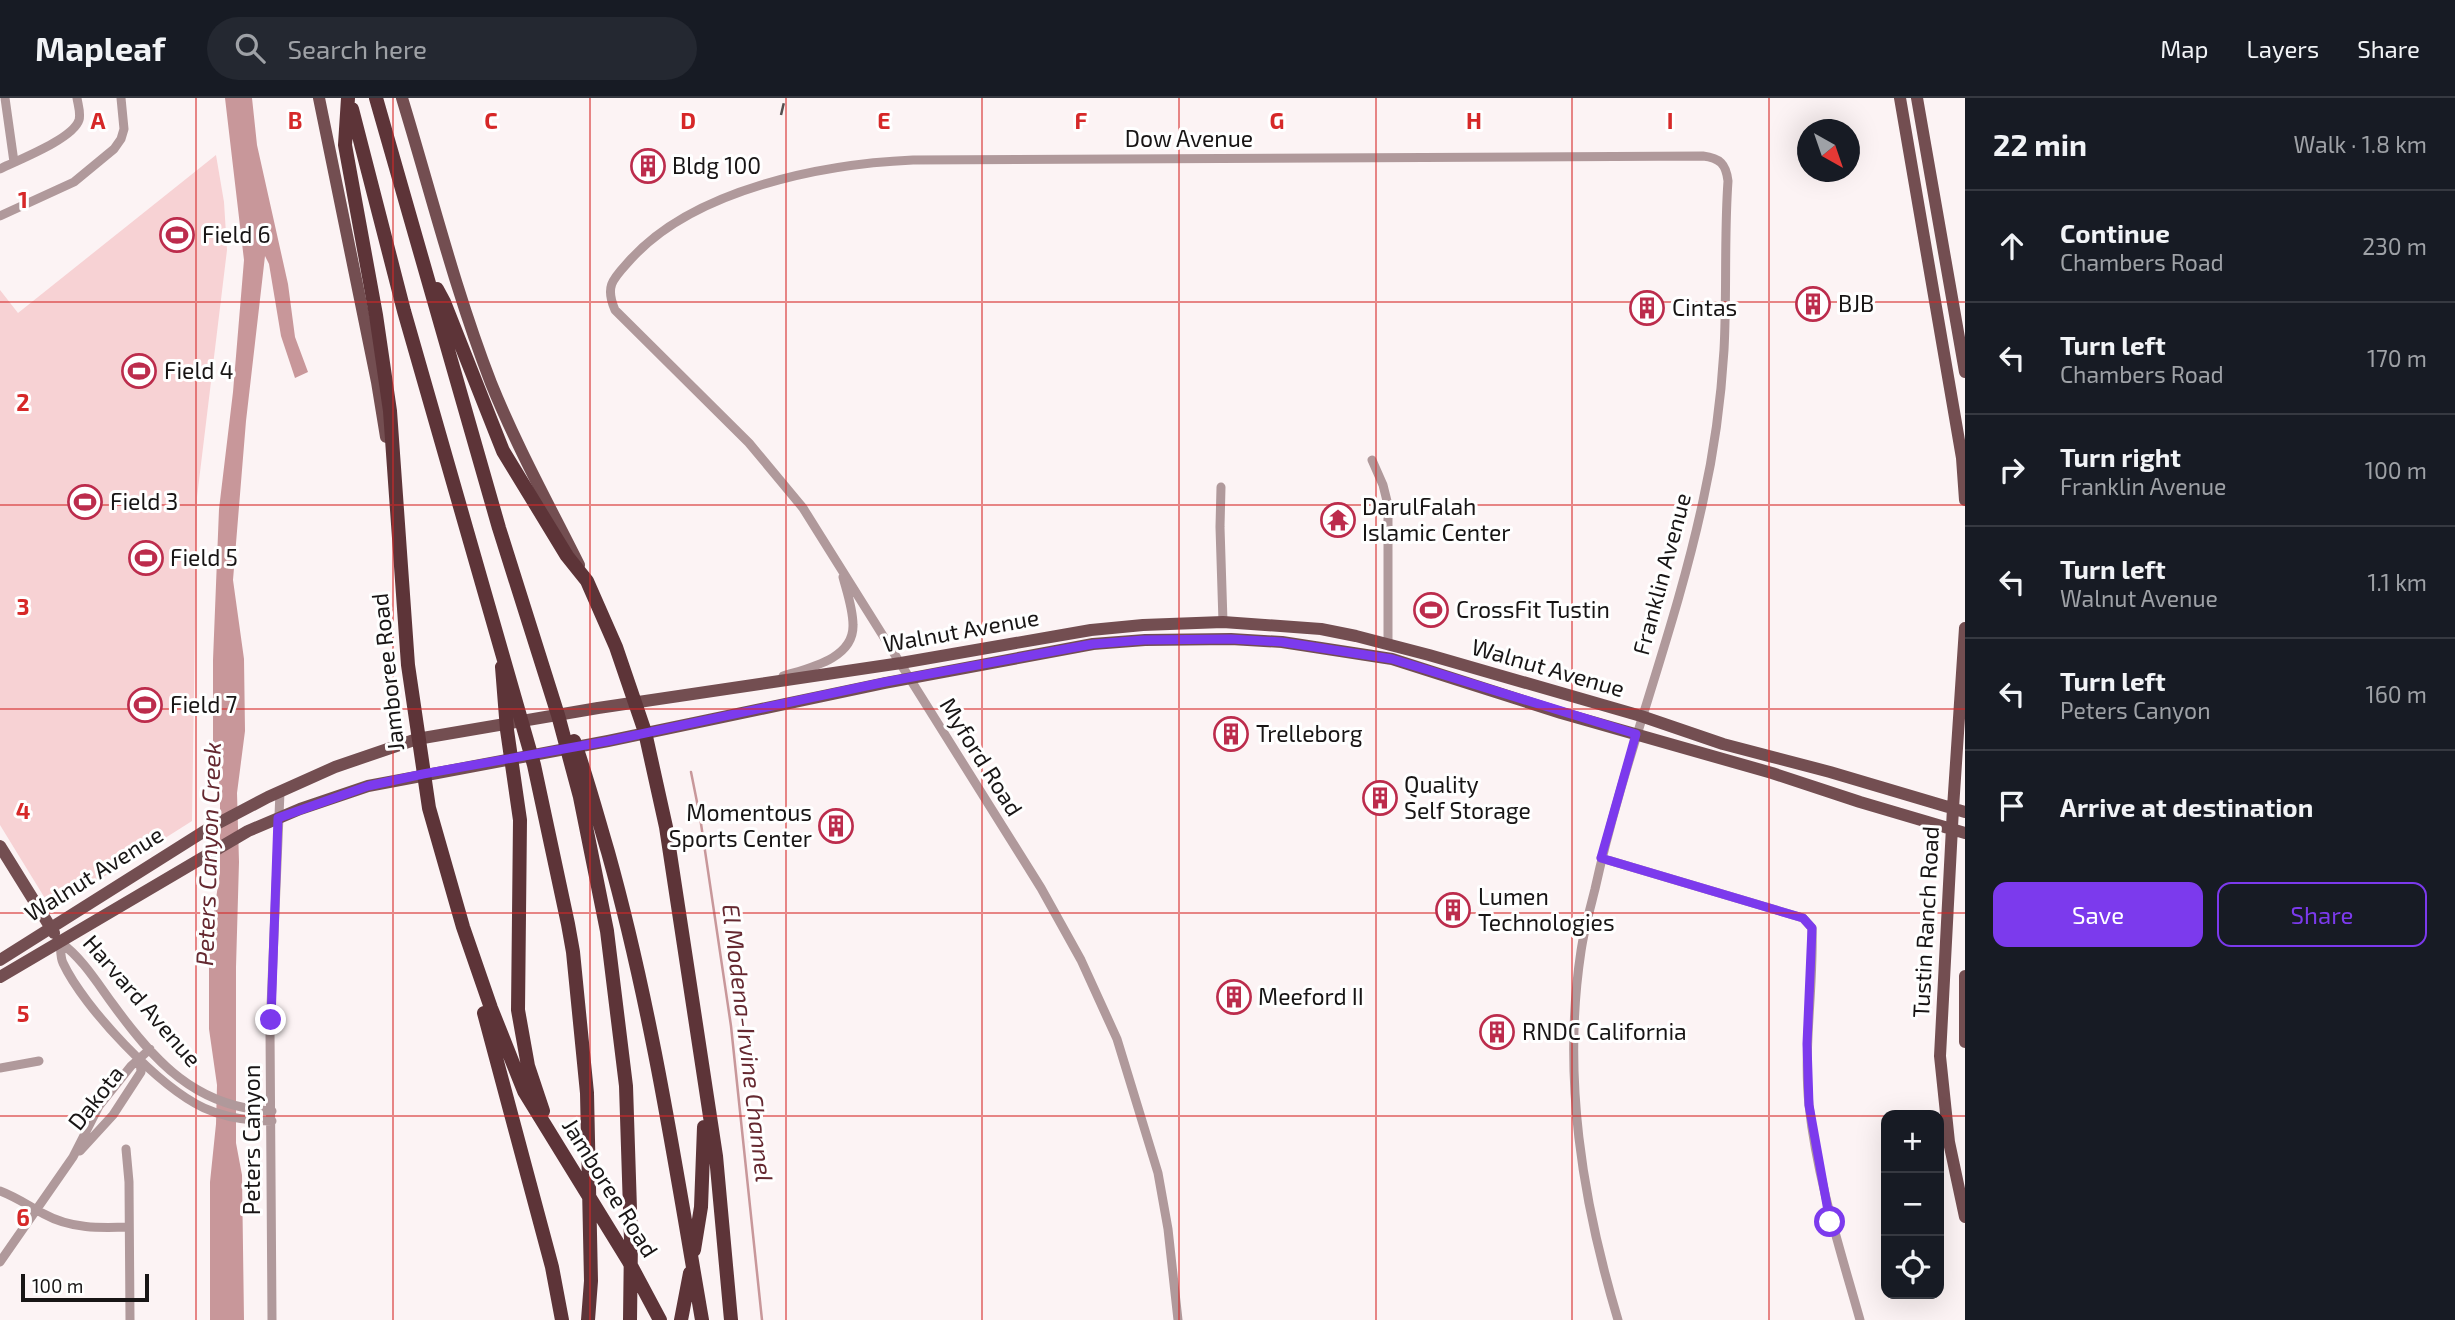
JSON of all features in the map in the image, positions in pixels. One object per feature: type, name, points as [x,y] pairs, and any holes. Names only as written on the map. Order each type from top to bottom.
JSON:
[{"type":"highway","points":[[349,98],[345,145],[388,397],[394,488]]},
{"type":"highway","points":[[349,98],[404,311],[534,765],[573,952],[587,1093],[591,1281],[588,1320]]},
{"type":"highway","points":[[376,98],[499,528],[580,797],[607,931],[626,1086],[631,1240],[630,1320]]},
{"type":"highway","points":[[426,269],[444,302],[503,451],[568,556],[587,581],[607,627],[645,732],[666,827],[705,1080],[716,1156],[731,1320]]},
{"type":"highway","name":"Jamboree Road","points":[[394,488],[408,665],[417,740],[429,808],[463,927],[524,1091],[628,1260],[660,1320]]},
{"type":"highway","points":[[532,632],[578,752],[622,903],[661,1082],[702,1320]]},
{"type":"highway","points":[[502,648],[502,683],[521,830],[518,1010],[528,1066],[549,1133]]},
{"type":"highway","points":[[463,927],[552,1267],[562,1320]]},
{"type":"highway","points":[[681,1320],[701,1207],[705,1080]]},
{"type":"main road","name":"Jamboree Road","points":[[318,98],[377,382],[394,488]]},
{"type":"main road","points":[[402,98],[454,273],[491,382],[522,452],[587,581]]},
{"type":"main road","points":[[1900,98],[1962,458],[1965,500]]},
{"type":"main road","points":[[1917,98],[1965,372]]},
{"type":"main road","name":"Walnut Avenue","points":[[0,960],[211,827],[335,767],[417,740],[598,708],[901,663],[1091,630],[1143,625],[1223,622],[1321,629],[1388,644],[1642,716],[1723,744],[1959,810]]},
{"type":"main road","name":"Tustin Ranch Road","points":[[1965,628],[1959,810],[1952,828],[1940,1056],[1948,1142],[1965,1217]]},
{"type":"main road","name":"Walnut Avenue","points":[[0,977],[248,831],[368,786],[1093,644],[1157,639],[1282,642],[1392,659],[1965,833]]},
{"type":"main road","points":[[1816,787],[1820,769]]},
{"type":"main road","name":"Harvard Avenue","points":[[0,846],[60,942]]},
{"type":"main road","name":"Tustin Ranch Road","points":[[1965,976],[1965,1042]]},
{"type":"street","points":[[5,98],[14,162]]},
{"type":"street","points":[[0,169],[48,147],[74,127],[79,118],[77,98]]},
{"type":"street","points":[[0,216],[74,183],[114,149],[124,129],[121,98]]},
{"type":"street","name":"Dow Avenue","points":[[610,289],[615,276],[635,255],[659,234],[686,218],[763,184],[793,175],[856,163],[913,160],[1703,156],[1715,157],[1722,162]]},
{"type":"street","name":"Franklin Avenue","points":[[1618,1320],[1588,1206],[1574,1093],[1580,955],[1601,858],[1681,588],[1703,503],[1717,417],[1724,348],[1728,181],[1727,170],[1722,162]]},
{"type":"street","name":"Myford Road","points":[[610,289],[610,299],[615,310],[749,443],[790,491],[911,678],[1041,888],[1081,960],[1117,1039],[1158,1173],[1168,1229],[1178,1320]]},
{"type":"street","points":[[1372,460],[1388,505],[1388,644]]},
{"type":"street","points":[[1222,487],[1220,527],[1223,622]]},
{"type":"street","points":[[751,686],[810,668],[830,659],[850,643],[853,625],[841,568]]},
{"type":"street","name":"Peters Canyon","points":[[272,1320],[270,1030],[280,792]]},
{"type":"street","points":[[1601,858],[1803,918],[1812,928],[1807,1044],[1809,1105],[1830,1222],[1860,1320]]},
{"type":"street","name":"Harvard Avenue","points":[[60,942],[76,953],[120,1014],[150,1049],[189,1086],[229,1105],[272,1116]]},
{"type":"street","name":"Harvard Avenue","points":[[60,942],[61,961],[84,995],[140,1060],[169,1087],[204,1108],[229,1118],[249,1121],[272,1116]]},
{"type":"street","name":"Dakota","points":[[74,1157],[97,1111],[131,1066],[150,1049]]},
{"type":"street","points":[[0,1068],[39,1060]]},
{"type":"street","name":"Dakota","points":[[0,1262],[74,1157],[110,1118],[141,1072],[140,1060]]},
{"type":"street","points":[[97,1111],[110,1118]]},
{"type":"street","points":[[126,1149],[129,1182],[130,1320]]},
{"type":"street","points":[[0,1191],[14,1196],[46,1216],[78,1226],[130,1227]]},
{"type":"shaded area","points":[[225,98],[252,98],[257,145],[288,284],[295,337],[308,372],[295,378],[281,336],[269,264],[265,256],[246,421],[233,580],[244,659],[245,731],[237,793],[239,862],[236,1143],[242,1175],[244,1320],[210,1320],[210,1182],[217,1085],[209,1029],[209,945],[220,872],[220,788],[213,740],[213,660],[219,509],[233,392],[244,260]]},
{"type":"shaded area","points":[[216,155],[224,202],[227,250],[197,497],[192,821],[64,902],[46,900],[0,825],[0,290],[18,313]]},
{"type":"waterway","name":"El Modena-Irvine Channel","points":[[691,772],[731,1026],[762,1320]]},
{"type":"railway","points":[[781,115],[785,98]]},
{"type":"place","name":"Bldg 100","points":[[648,166]]},
{"type":"place","name":"Field 6","points":[[177,235]]},
{"type":"place","name":"BJB","points":[[1813,304]]},
{"type":"place","name":"Cintas","points":[[1647,308]]},
{"type":"place","name":"Field 4","points":[[139,371]]},
{"type":"place","name":"Field 3","points":[[85,502]]},
{"type":"place","name":"DarulFalah Islamic Center","points":[[1338,520]]},
{"type":"place","name":"Field 5","points":[[146,558]]},
{"type":"place","name":"CrossFit Tustin","points":[[1431,610]]},
{"type":"place","name":"Field 7","points":[[145,705]]},
{"type":"place","name":"Trelleborg","points":[[1231,734]]},
{"type":"place","name":"Quality Self Storage","points":[[1380,798]]},
{"type":"place","name":"Momentous Sports Center","points":[[836,826]]},
{"type":"place","name":"Lumen Technologies","points":[[1453,910]]},
{"type":"place","name":"Meeford II","points":[[1234,997]]},
{"type":"place","name":"RNDC California","points":[[1497,1032]]},
{"type":"route","points":[[271,1020],[278,818],[300,809],[368,786],[405,778],[608,741],[885,682],[1093,644],[1144,640],[1231,639],[1282,642],[1392,659],[1636,734],[1601,858],[1622,862],[1803,918],[1812,928],[1807,1044],[1809,1105],[1830,1222]]},
{"type":"water label","name":"Peters Canyon Creek","points":[[209,854]]}]
